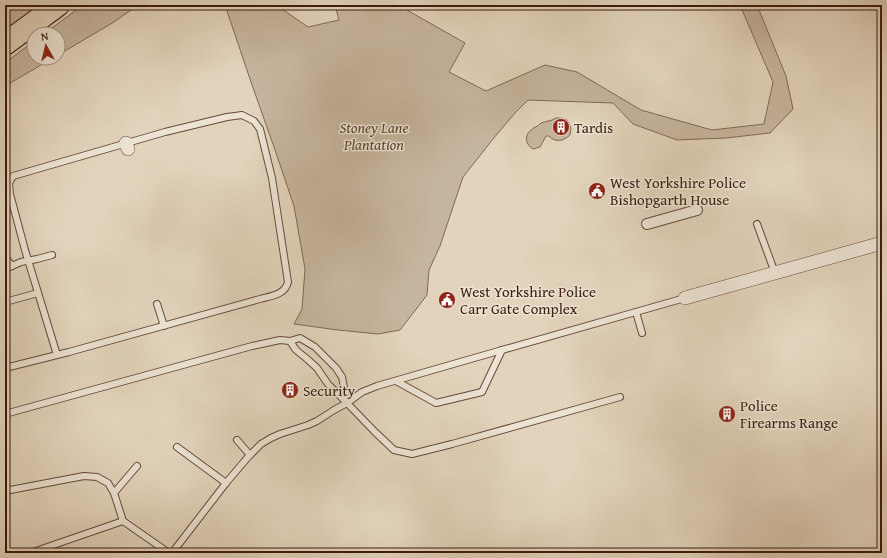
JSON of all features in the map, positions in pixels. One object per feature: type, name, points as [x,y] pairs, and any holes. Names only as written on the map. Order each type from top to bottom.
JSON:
[{"type":"highway","points":[[5,44],[58,5]]},
{"type":"street","points":[[647,224],[697,210]]},
{"type":"street","points":[[685,298],[882,243]]},
{"type":"lane","points":[[5,368],[57,355],[164,326],[274,295],[285,290],[288,282],[272,178],[260,129],[254,121],[242,116],[227,117],[165,132],[127,146],[13,176],[9,183],[10,194],[8,201],[29,261],[57,355]]},
{"type":"lane","points":[[757,224],[775,273]]},
{"type":"lane","points":[[5,269],[20,262],[52,255]]},
{"type":"lane","points":[[5,257],[12,266]]},
{"type":"lane","points":[[5,302],[38,293]]},
{"type":"lane","points":[[172,553],[226,483],[250,455],[262,444],[270,438],[317,421],[362,392],[377,386],[685,298]]},
{"type":"lane","points":[[157,304],[164,326]]},
{"type":"lane","points":[[636,312],[642,333]]},
{"type":"lane","points":[[5,414],[252,346],[280,340],[290,341],[300,338],[315,347],[336,368],[342,377],[347,403]]},
{"type":"lane","points":[[290,341],[296,350],[317,368],[328,384],[394,450],[412,454],[620,397]]},
{"type":"lane","points":[[396,381],[436,403],[482,392],[502,350]]},
{"type":"lane","points":[[237,440],[250,455]]},
{"type":"lane","points":[[177,447],[226,483]]},
{"type":"lane","points":[[114,493],[137,466]]},
{"type":"lane","points":[[5,491],[84,476],[98,477],[108,483],[114,493],[123,521],[169,553]]},
{"type":"lane","points":[[30,553],[123,521]]},
{"type":"green space","points":[[13,5],[43,5],[5,33],[5,12]]},
{"type":"green space","points":[[83,5],[138,5],[114,22],[66,50],[66,26],[55,26]]},
{"type":"green space","name":"Stoney Lane Plantation","points":[[225,5],[276,5],[308,27],[339,20],[335,5],[398,5],[465,43],[449,72],[486,91],[545,65],[577,72],[641,110],[712,130],[764,124],[773,82],[740,5],[757,5],[786,76],[793,109],[770,133],[726,138],[677,140],[633,124],[613,103],[528,100],[493,139],[463,177],[440,246],[429,270],[427,295],[400,330],[378,334],[294,324],[302,309],[305,269],[294,206]]},
{"type":"green space","points":[[26,47],[26,66],[39,66],[5,86],[5,63]]},
{"type":"green space","points":[[556,118],[567,120],[571,128],[570,135],[565,139],[560,140],[554,140],[549,136],[546,136],[540,147],[533,149],[527,143],[526,138],[528,133],[541,123]]},
{"type":"place","name":"Tardis","points":[[561,127]]},
{"type":"place","name":"West Yorkshire Police Bishopgarth House","points":[[597,191]]},
{"type":"place","name":"West Yorkshire Police Carr Gate Complex","points":[[447,300]]},
{"type":"place","name":"Security","points":[[290,390]]},
{"type":"place","name":"Police Firearms Range","points":[[727,414]]}]
